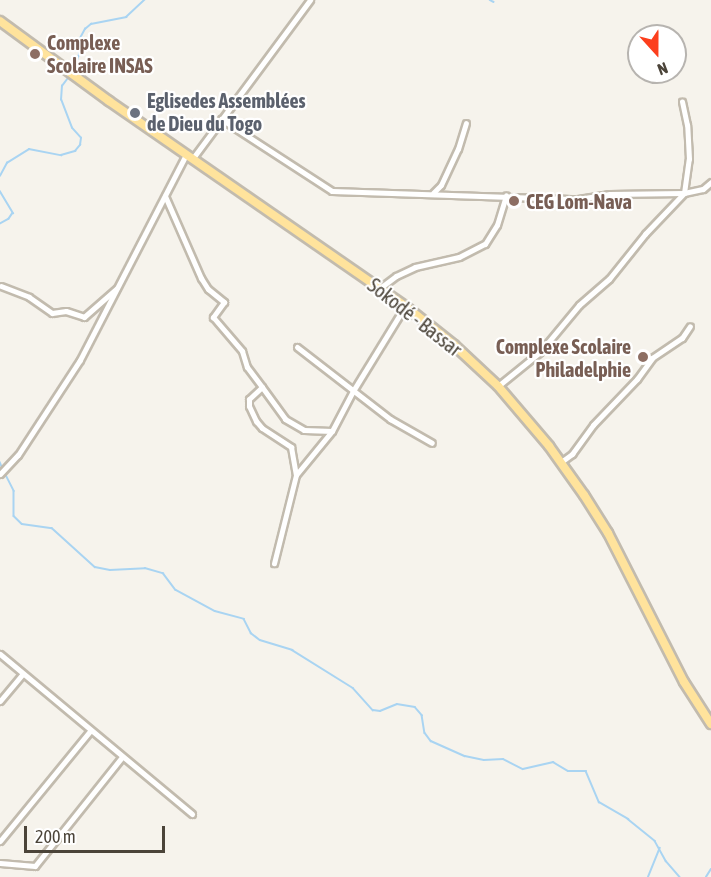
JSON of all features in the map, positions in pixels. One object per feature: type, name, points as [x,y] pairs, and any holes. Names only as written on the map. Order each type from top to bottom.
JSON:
[{"type":"main road","name":"Sokodé - Bassar","points":[[0,21],[189,157],[405,306],[454,345],[498,386],[561,462],[608,533],[684,682],[711,724]]},
{"type":"street","points":[[3,472],[80,360],[165,196],[189,157],[310,0]]},
{"type":"street","points":[[498,386],[540,352],[579,305],[609,279],[645,234],[684,193],[689,159],[687,124],[682,102]]},
{"type":"street","points":[[221,118],[332,191],[578,199],[610,194],[684,193],[703,189],[711,182]]},
{"type":"street","points":[[433,194],[441,185],[458,149],[466,123]]},
{"type":"street","points":[[380,288],[396,276],[415,267],[459,257],[485,244],[497,225],[506,195]]},
{"type":"street","points":[[165,196],[201,278],[208,288],[224,302],[213,317],[242,351],[247,367],[285,419],[304,430],[332,431]]},
{"type":"street","points":[[1,286],[29,297],[52,313],[66,311],[84,317],[119,286]]},
{"type":"street","points":[[296,475],[332,431],[353,391],[405,306]]},
{"type":"street","points":[[561,462],[572,454],[593,425],[637,379],[652,358],[682,338],[690,326]]},
{"type":"street","points":[[297,346],[390,419],[432,443]]},
{"type":"street","points":[[262,387],[249,399],[249,406],[262,428],[291,447],[296,475],[274,563]]},
{"type":"street","points":[[0,654],[22,675],[192,814]]},
{"type":"street","points":[[0,702],[22,675]]},
{"type":"street","points":[[0,841],[90,730]]},
{"type":"street","points":[[0,862],[35,866],[122,757]]},
{"type":"waterway","points":[[75,68],[79,54],[78,42],[85,29],[91,24],[126,17],[144,0]]},
{"type":"waterway","points":[[490,0],[494,2]]},
{"type":"waterway","points":[[0,176],[7,163],[29,149],[61,155],[75,151],[80,145],[81,138],[72,128],[61,100],[62,86],[68,78]]},
{"type":"waterway","points":[[0,191],[13,213],[9,219],[0,224]]},
{"type":"waterway","points":[[0,462],[3,469]]},
{"type":"waterway","points":[[5,473],[14,491],[14,516],[22,524],[52,528],[95,567],[110,570],[145,568],[163,573],[176,590],[215,611],[244,619],[251,633],[260,640],[292,650],[353,688],[373,710],[380,711],[397,704],[415,707],[422,715],[425,733],[431,741],[465,756],[484,760],[503,759],[523,769],[553,762],[568,771],[586,771],[599,802],[628,819],[655,841],[666,861],[680,877]]},
{"type":"waterway","points":[[648,877],[660,848]]},
{"type":"waterway","points":[[706,877],[711,869]]},
{"type":"place","name":"Complexe Scolaire INSAS","points":[[35,54]]},
{"type":"place","name":"Eglisedes Assemblées de Dieu du Togo","points":[[135,113]]},
{"type":"place","name":"CEG Lom-Nava","points":[[514,201]]},
{"type":"place","name":"Complexe Scolaire Philadelphie","points":[[643,357]]}]
